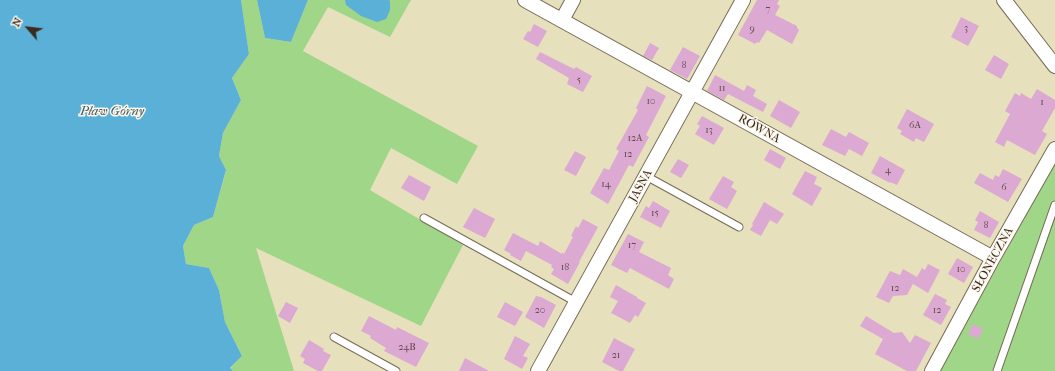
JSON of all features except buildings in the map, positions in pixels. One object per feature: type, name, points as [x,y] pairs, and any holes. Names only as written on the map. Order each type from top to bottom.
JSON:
[{"type":"street","name":"RÓWNA","points":[[525,0],[993,258]]},
{"type":"street","points":[[562,20],[573,0]]},
{"type":"street","name":"JASNA","points":[[538,371],[743,0]]},
{"type":"street","points":[[1004,0],[1055,66]]},
{"type":"street","name":"SŁONECZNA","points":[[932,371],[993,258],[1055,149]]},
{"type":"lane","points":[[646,176],[739,227]]},
{"type":"lane","points":[[997,371],[1055,206]]},
{"type":"lane","points":[[424,218],[576,302]]},
{"type":"lane","points":[[334,337],[396,371]]},
{"type":"green space","points":[[241,0],[257,0],[265,38],[291,42],[308,0],[411,0],[390,37],[328,7],[303,51],[478,146],[457,184],[391,148],[370,190],[463,245],[421,326],[256,248],[294,371],[233,371],[230,369],[242,356],[225,322],[219,290],[209,268],[186,264],[183,246],[194,225],[213,217],[226,171],[219,156],[223,133],[241,100],[232,78],[249,54]]},
{"type":"green space","points":[[1055,162],[1055,371],[940,371],[1036,197]]},
{"type":"water","name":"Pław Górny","points":[[0,0],[241,0],[249,54],[232,78],[241,100],[223,133],[219,156],[226,170],[213,217],[194,225],[183,246],[186,264],[209,268],[219,290],[225,322],[242,356],[230,368],[233,371],[0,371]]},
{"type":"water","points":[[257,0],[308,0],[291,42],[265,38]]},
{"type":"water","points":[[345,0],[389,0],[390,10],[386,19],[377,22],[361,16],[346,5]]}]
